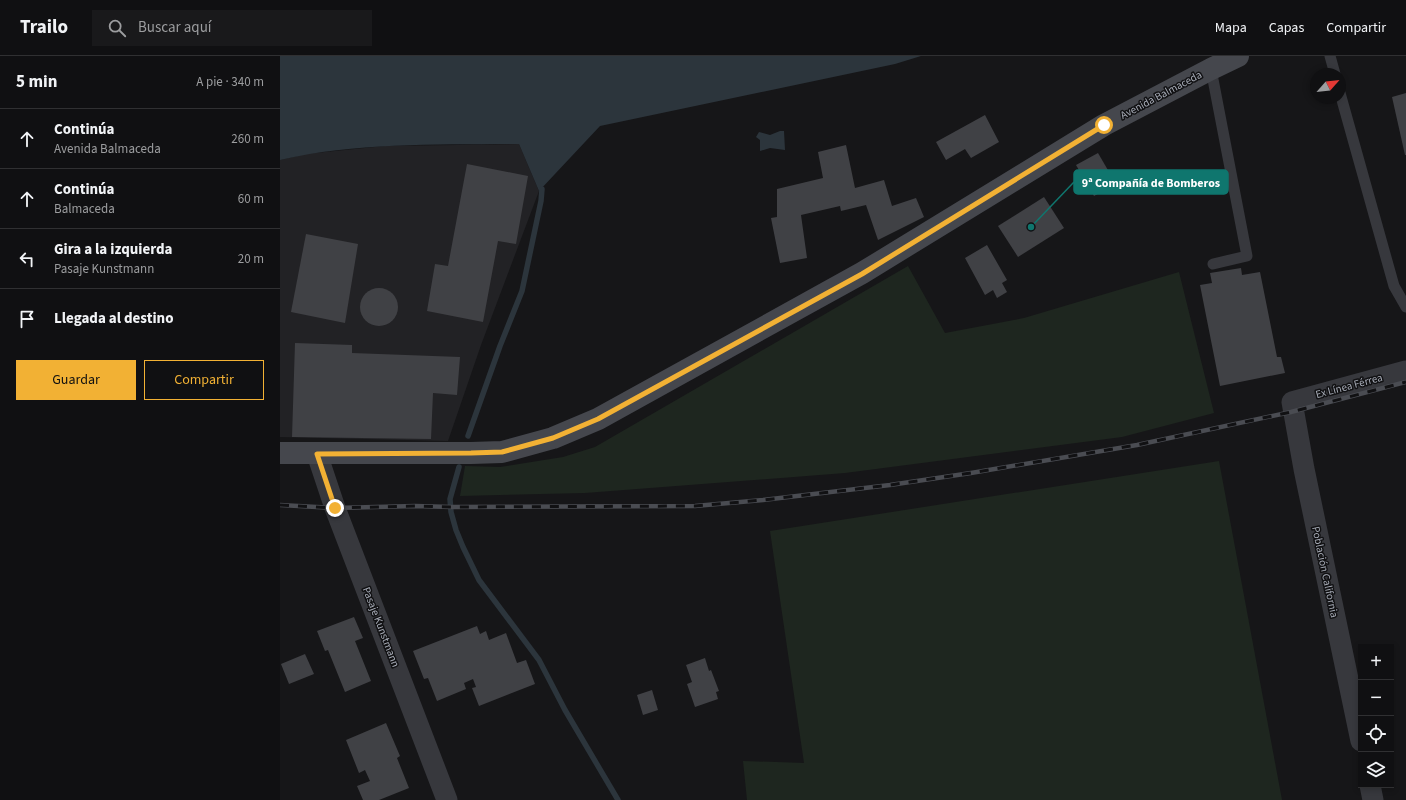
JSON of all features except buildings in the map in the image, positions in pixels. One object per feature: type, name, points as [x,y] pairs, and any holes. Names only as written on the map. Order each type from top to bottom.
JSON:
[{"type":"main road","name":"Avenida Balmaceda","points":[[280,453],[502,452],[553,438],[598,419],[862,274],[1104,125],[1210,69],[1238,56]]},
{"type":"street","name":"Ex Línea Férrea","points":[[1292,402],[1406,371]]},
{"type":"street","name":"Población California","points":[[1292,402],[1304,469],[1358,727]]},
{"type":"street","name":"Pasaje Kunstmann","points":[[317,454],[335,508],[447,800]]},
{"type":"street","points":[[1371,788],[1373,800]]},
{"type":"lane","points":[[1330,56],[1333,68]]},
{"type":"lane","points":[[1210,69],[1247,256],[1213,264]]},
{"type":"lane","points":[[1343,104],[1394,286],[1406,307]]},
{"type":"shaded area","points":[[280,56],[921,56],[895,64],[600,126],[539,191],[519,144],[369,147],[309,154],[280,160]]},
{"type":"shaded area","points":[[784,131],[785,150],[770,148],[760,151],[760,140],[756,137],[759,132],[770,135]]},
{"type":"shaded area","points":[[519,144],[539,191],[481,345],[448,441],[280,437],[280,160],[305,154],[385,146]]},
{"type":"shaded area","points":[[908,266],[945,333],[1024,318],[1179,272],[1214,413],[1122,437],[845,473],[585,493],[460,496],[465,466],[500,467],[563,457],[595,447]]},
{"type":"shaded area","points":[[1219,461],[1282,800],[747,800],[743,761],[804,763],[770,531]]},
{"type":"waterway","points":[[468,436],[500,346],[522,291],[541,201],[542,189]]},
{"type":"waterway","points":[[459,467],[450,499],[451,512],[463,547],[479,580],[539,660],[565,710],[618,800]]},
{"type":"railway","points":[[280,505],[335,508],[415,506],[695,506],[763,500],[890,485],[1137,445],[1291,412],[1406,382]]},
{"type":"place","name":"9ª Compañía de Bomberos","points":[[1031,227]]},
{"type":"route","points":[[335,508],[317,454],[502,452],[553,438],[598,419],[862,274],[1104,125]]}]
